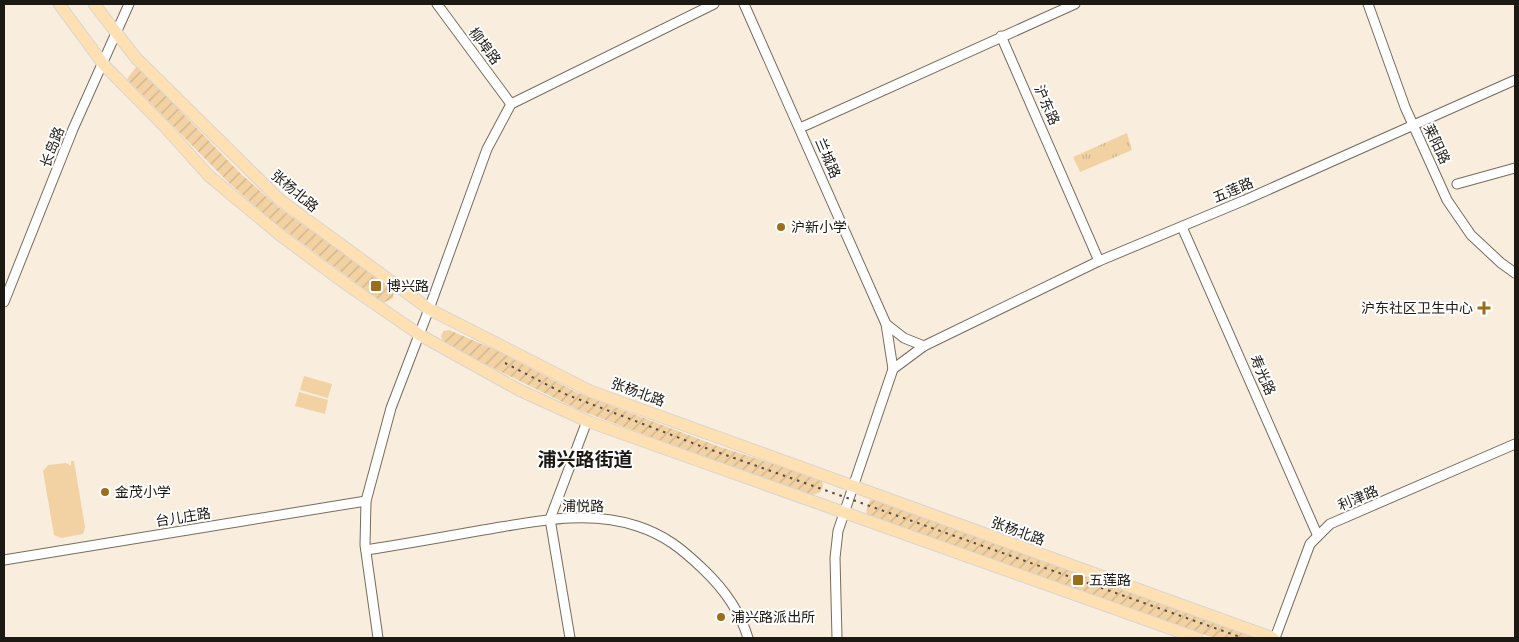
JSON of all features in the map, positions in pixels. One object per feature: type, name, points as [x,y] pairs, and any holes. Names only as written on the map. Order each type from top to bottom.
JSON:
[{"type":"main road","points":[[59,4],[104,65],[166,128],[209,176],[338,278],[420,335],[519,390],[587,421],[1197,638]]},
{"type":"main road","name":"张杨北路","points":[[94,4],[116,35],[143,65],[280,200],[429,310],[590,391],[851,487],[1274,638]]},
{"type":"street","name":"长岛路","points":[[4,302],[73,130],[104,65],[129,4]]},
{"type":"street","name":"柳埠路","points":[[437,4],[511,104]]},
{"type":"street","points":[[378,638],[366,550],[366,501],[391,408],[420,335],[487,149],[511,104],[714,4]]},
{"type":"street","name":"兰城路","points":[[744,4],[886,324],[893,369]]},
{"type":"street","points":[[800,128],[1075,4]]},
{"type":"street","name":"莱阳路","points":[[1368,4],[1413,125],[1447,200],[1471,236],[1500,263],[1515,273]]},
{"type":"street","name":"沪东路","points":[[1001,36],[1099,261]]},
{"type":"street","name":"五莲路","points":[[893,369],[924,346],[1099,261],[1515,80]]},
{"type":"street","points":[[1457,184],[1515,168]]},
{"type":"street","name":"寿光路","points":[[1182,226],[1318,534]]},
{"type":"street","name":"兰城路","points":[[886,324],[904,338],[924,346]]},
{"type":"street","points":[[837,638],[835,558],[838,531],[851,487],[893,369]]},
{"type":"street","points":[[570,638],[550,519],[587,421]]},
{"type":"street","name":"利津路","points":[[1274,638],[1310,544],[1330,524],[1515,444]]},
{"type":"street","name":"台儿庄路","points":[[4,560],[366,501]]},
{"type":"street","name":"浦悦路","points":[[366,550],[550,519],[598,517],[637,526],[677,544],[712,578],[732,603],[744,625],[748,638]]},
{"type":"green space","points":[[137,66],[238,171],[278,207],[389,286],[394,292],[393,298],[383,303],[271,220],[228,182],[127,79]]},
{"type":"green space","points":[[1127,133],[1132,150],[1080,172],[1073,157]]},
{"type":"green space","points":[[449,330],[498,351],[578,393],[720,447],[817,478],[822,481],[823,486],[820,492],[813,495],[717,462],[579,410],[444,344],[441,336],[444,331]]},
{"type":"green space","points":[[304,376],[332,384],[328,398],[300,390]]},
{"type":"green space","points":[[299,392],[328,400],[325,414],[295,406]]},
{"type":"green space","points":[[71,461],[74,461],[85,527],[83,534],[61,538],[54,535],[43,471],[48,465],[66,463],[71,466]]},
{"type":"green space","points":[[870,500],[1253,637],[1214,638],[868,515],[866,512]]},
{"type":"railway","points":[[505,363],[565,394],[703,447],[1243,638]]},
{"type":"place","name":"沪新小学","points":[[781,227]]},
{"type":"place","name":"博兴路","points":[[376,286]]},
{"type":"place","name":"沪东社区卫生中心","points":[[1484,308]]},
{"type":"place","name":"金茂小学","points":[[105,492]]},
{"type":"place","name":"五莲路","points":[[1078,580]]},
{"type":"place","name":"浦兴路派出所","points":[[721,617]]},
{"type":"district","name":"浦兴路街道","points":[[585,459]]}]
